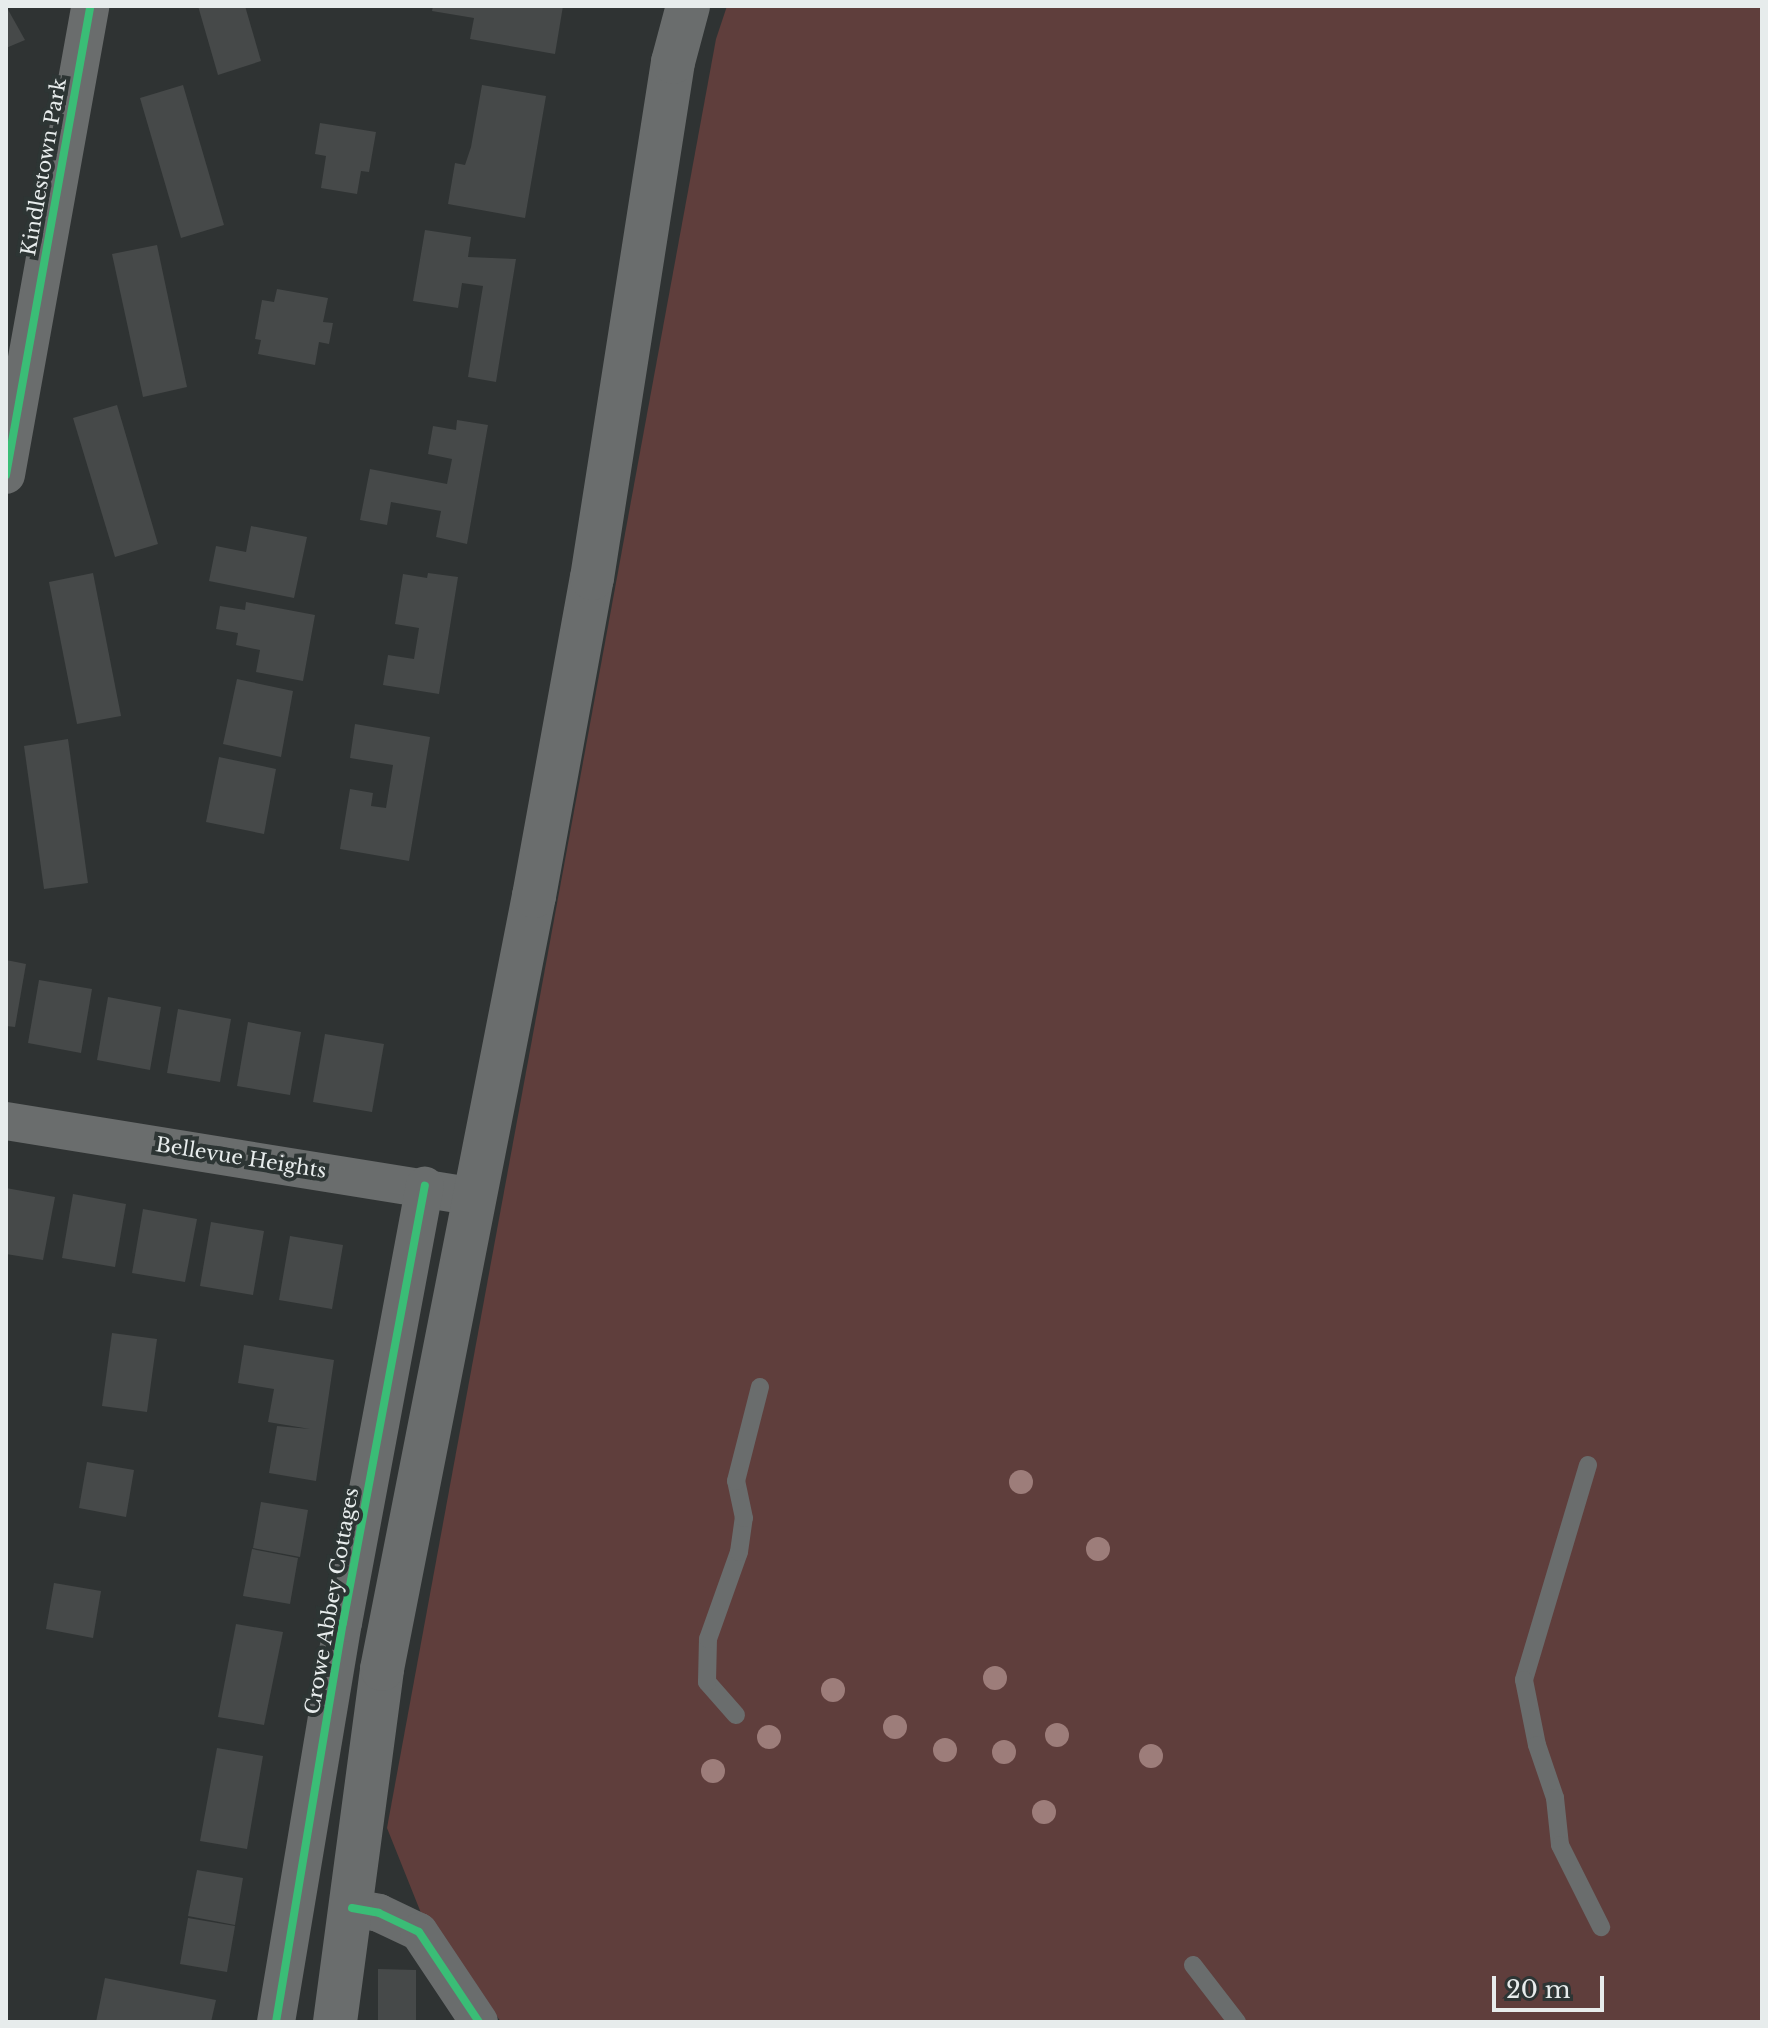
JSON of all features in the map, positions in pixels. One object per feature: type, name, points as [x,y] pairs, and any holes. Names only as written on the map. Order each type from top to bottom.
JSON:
[{"type":"main road","points":[[335,2022],[382,1669],[476,1197],[592,578],[673,62],[688,6]]},
{"type":"street","name":"Kindlestown Park","points":[[6,475],[90,6]]},
{"type":"street","name":"Bellevue Heights","points":[[6,1121],[425,1186],[476,1197]]},
{"type":"street","name":"Crowe Abbey Cottages","points":[[276,2022],[425,1186]]},
{"type":"street","points":[[352,1908],[379,1913],[419,1932],[479,2022]]},
{"type":"lane","points":[[736,1715],[707,1682],[708,1639],[739,1552],[744,1518],[736,1481],[760,1387]]},
{"type":"lane","points":[[1588,1465],[1524,1680],[1537,1745],[1555,1798],[1560,1845],[1601,1927]]},
{"type":"lane","points":[[1193,1965],[1237,2022]]},
{"type":"shaded area","points":[[727,6],[1762,6],[1762,2022],[501,2022],[421,1913],[387,1828],[716,39]]},
{"type":"building","points":[[6,6],[25,40],[6,48]]},
{"type":"building","points":[[198,6],[245,6],[261,61],[218,75]]},
{"type":"building","points":[[433,6],[563,6],[555,54],[470,39],[474,18],[432,11]]},
{"type":"building","points":[[183,85],[224,225],[181,238],[140,98]]},
{"type":"building","points":[[482,85],[546,96],[525,218],[448,204],[455,163],[465,165],[471,147]]},
{"type":"building","points":[[320,123],[376,132],[369,172],[361,171],[357,194],[321,188],[326,156],[315,154]]},
{"type":"building","points":[[425,230],[471,237],[468,257],[516,259],[496,382],[468,377],[483,286],[462,283],[458,308],[413,301]]},
{"type":"building","points":[[157,245],[187,387],[143,397],[112,254]]},
{"type":"building","points":[[277,289],[328,298],[323,322],[333,323],[329,344],[319,342],[315,365],[258,354],[261,340],[255,339],[262,300],[274,302]]},
{"type":"building","points":[[117,405],[158,544],[115,557],[73,418]]},
{"type":"building","points":[[457,420],[488,425],[467,544],[436,537],[441,511],[391,502],[387,525],[360,520],[370,469],[447,484],[452,459],[428,454],[433,426],[456,430]]},
{"type":"building","points":[[251,526],[307,537],[294,598],[209,581],[216,546],[246,552]]},
{"type":"building","points":[[93,573],[121,716],[77,724],[49,582]]},
{"type":"building","points":[[428,573],[458,577],[439,694],[383,685],[388,655],[414,659],[419,628],[395,624],[403,574],[427,578]]},
{"type":"building","points":[[246,602],[315,615],[303,681],[256,672],[260,650],[236,645],[238,633],[216,629],[220,606],[245,610]]},
{"type":"building","points":[[237,679],[293,691],[281,757],[223,744]]},
{"type":"building","points":[[355,724],[430,737],[409,861],[340,849],[350,789],[373,793],[371,806],[386,808],[393,765],[350,758]]},
{"type":"building","points":[[68,739],[88,883],[44,889],[24,746]]},
{"type":"building","points":[[219,757],[276,769],[264,834],[206,822]]},
{"type":"building","points":[[6,960],[26,964],[15,1027],[6,1026]]},
{"type":"building","points":[[39,980],[92,989],[81,1053],[28,1043]]},
{"type":"building","points":[[108,997],[161,1007],[150,1070],[97,1060]]},
{"type":"building","points":[[178,1009],[231,1019],[220,1082],[167,1073]]},
{"type":"building","points":[[248,1022],[301,1032],[290,1095],[237,1086]]},
{"type":"building","points":[[325,1034],[384,1044],[372,1112],[313,1102]]},
{"type":"building","points":[[6,1188],[55,1197],[43,1260],[6,1254]]},
{"type":"building","points":[[73,1194],[126,1204],[115,1267],[62,1258]]},
{"type":"building","points":[[143,1209],[197,1219],[185,1282],[132,1273]]},
{"type":"building","points":[[211,1222],[264,1231],[253,1295],[200,1286]]},
{"type":"building","points":[[290,1236],[343,1245],[332,1309],[279,1300]]},
{"type":"building","points":[[112,1333],[157,1339],[147,1412],[102,1406]]},
{"type":"building","points":[[244,1345],[334,1360],[316,1481],[269,1473],[277,1426],[310,1429],[268,1422],[274,1389],[238,1383]]},
{"type":"building","points":[[87,1462],[134,1470],[126,1517],[79,1508]]},
{"type":"building","points":[[261,1502],[308,1510],[300,1557],[253,1548]]},
{"type":"building","points":[[252,1549],[298,1558],[290,1604],[243,1596]]},
{"type":"building","points":[[54,1583],[101,1591],[93,1638],[46,1629]]},
{"type":"building","points":[[236,1624],[283,1632],[264,1725],[218,1717]]},
{"type":"building","points":[[217,1748],[263,1756],[247,1849],[200,1841]]},
{"type":"building","points":[[197,1870],[243,1878],[235,1925],[188,1916]]},
{"type":"building","points":[[188,1918],[235,1926],[227,1972],[180,1964]]},
{"type":"building","points":[[378,1969],[416,1970],[416,2022],[378,2022]]},
{"type":"building","points":[[105,1978],[216,2000],[211,2022],[96,2022]]},
{"type":"cycle path","points":[[6,475],[90,6]]},
{"type":"cycle path","points":[[276,2022],[343,1623],[425,1186]]},
{"type":"cycle path","points":[[352,1908],[379,1913],[419,1932],[479,2022]]}]
